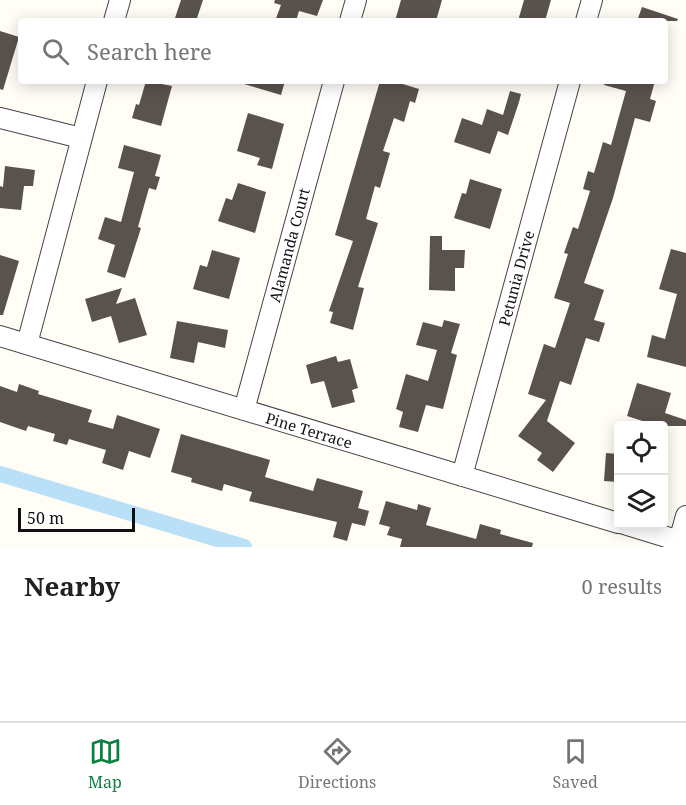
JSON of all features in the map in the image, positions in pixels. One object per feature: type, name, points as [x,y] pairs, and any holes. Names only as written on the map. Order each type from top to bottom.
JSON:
[{"type":"street","points":[[115,18],[120,0]]},
{"type":"street","points":[[351,18],[356,0]]},
{"type":"street","points":[[587,18],[592,0]]},
{"type":"street","points":[[27,344],[96,84]]},
{"type":"street","name":"Alamanda Court","points":[[244,410],[333,84]]},
{"type":"street","name":"Petunia Drive","points":[[462,476],[569,84]]},
{"type":"street","points":[[0,118],[81,138]]},
{"type":"street","name":"Pine Terrace","points":[[0,336],[614,522]]},
{"type":"street","points":[[638,529],[683,542],[686,516]]},
{"type":"building","points":[[181,0],[203,0],[197,18],[175,18]]},
{"type":"building","points":[[275,0],[323,0],[317,16],[299,11],[297,18],[276,18],[281,5],[274,3]]},
{"type":"building","points":[[401,0],[442,0],[437,18],[396,18]]},
{"type":"building","points":[[524,0],[551,0],[546,18],[519,18]]},
{"type":"building","points":[[642,7],[678,19],[668,21],[668,18],[638,18]]},
{"type":"building","points":[[0,31],[18,37],[18,40],[3,90],[0,89]]},
{"type":"building","points":[[145,84],[172,86],[161,126],[132,118],[136,104],[139,105]]},
{"type":"building","points":[[244,84],[284,84],[281,95]]},
{"type":"building","points":[[379,84],[403,84],[419,89],[415,103],[410,101],[404,122],[394,118],[383,151],[390,153],[380,188],[375,186],[366,219],[378,223],[358,287],[364,288],[353,330],[330,323],[333,312],[329,311],[353,241],[335,235]]},
{"type":"building","points":[[654,84],[650,99],[656,101],[650,122],[635,118],[613,198],[584,283],[604,290],[594,320],[605,323],[599,342],[586,338],[571,385],[560,381],[547,421],[575,443],[553,472],[537,460],[542,453],[518,436],[546,400],[528,394],[544,344],[555,348],[570,303],[554,298],[568,254],[564,253],[573,227],[578,229],[590,191],[583,189],[588,171],[594,173],[603,142],[611,145],[626,91],[604,85]]},
{"type":"building","points":[[510,91],[521,94],[519,102],[508,135],[498,131],[490,154],[454,142],[462,118],[482,125],[487,109],[503,115]]},
{"type":"building","points":[[248,113],[284,124],[272,169],[257,165],[260,158],[237,151]]},
{"type":"building","points":[[124,145],[161,155],[155,176],[160,177],[156,190],[149,188],[138,227],[141,228],[125,278],[107,272],[115,245],[98,239],[105,217],[121,222],[134,172],[118,168]]},
{"type":"building","points":[[5,166],[35,170],[33,186],[24,186],[21,210],[0,208],[0,186],[3,187]]},
{"type":"building","points":[[470,179],[502,189],[490,229],[454,218],[462,193],[466,194]]},
{"type":"building","points":[[238,183],[266,192],[255,233],[218,221],[226,198],[232,200]]},
{"type":"building","points":[[430,236],[442,236],[442,250],[465,250],[464,268],[455,268],[455,291],[429,290]]},
{"type":"building","points":[[671,249],[686,253],[686,367],[647,357],[652,335],[665,339],[677,294],[659,289]]},
{"type":"building","points":[[212,250],[240,258],[229,299],[193,289],[200,265],[207,267]]},
{"type":"building","points":[[0,255],[19,261],[3,315],[0,315]]},
{"type":"building","points":[[122,288],[116,304],[135,298],[147,335],[119,343],[111,316],[92,322],[85,299]]},
{"type":"building","points":[[444,320],[460,324],[451,353],[457,355],[443,409],[426,405],[418,432],[399,427],[403,412],[396,409],[406,374],[428,381],[437,350],[416,345],[423,322],[442,327]]},
{"type":"building","points":[[177,321],[228,330],[225,348],[198,342],[194,363],[170,358]]},
{"type":"building","points":[[336,356],[338,362],[350,359],[358,388],[352,390],[355,402],[332,408],[324,381],[311,384],[306,365]]},
{"type":"building","points":[[637,383],[671,393],[665,413],[686,420],[686,426],[668,426],[668,421],[642,421],[627,416]]},
{"type":"building","points":[[19,384],[39,391],[38,394],[92,410],[88,422],[113,429],[117,415],[160,429],[150,458],[129,451],[123,470],[102,463],[106,450],[69,439],[67,445],[53,441],[55,434],[28,426],[26,431],[0,422],[0,386],[17,392]]},
{"type":"building","points":[[181,434],[270,460],[265,477],[313,491],[317,478],[363,491],[358,508],[369,511],[365,526],[352,523],[347,541],[333,537],[337,522],[249,501],[252,492],[224,484],[222,491],[191,482],[192,478],[171,472]]},
{"type":"building","points":[[606,453],[614,454],[614,482],[604,481]]},
{"type":"building","points":[[386,501],[417,510],[418,504],[431,508],[426,525],[476,539],[480,524],[501,530],[500,534],[533,543],[532,547],[400,547],[402,539],[387,535],[390,527],[379,524]]},
{"type":"waterway","points":[[0,474],[244,547]]}]
